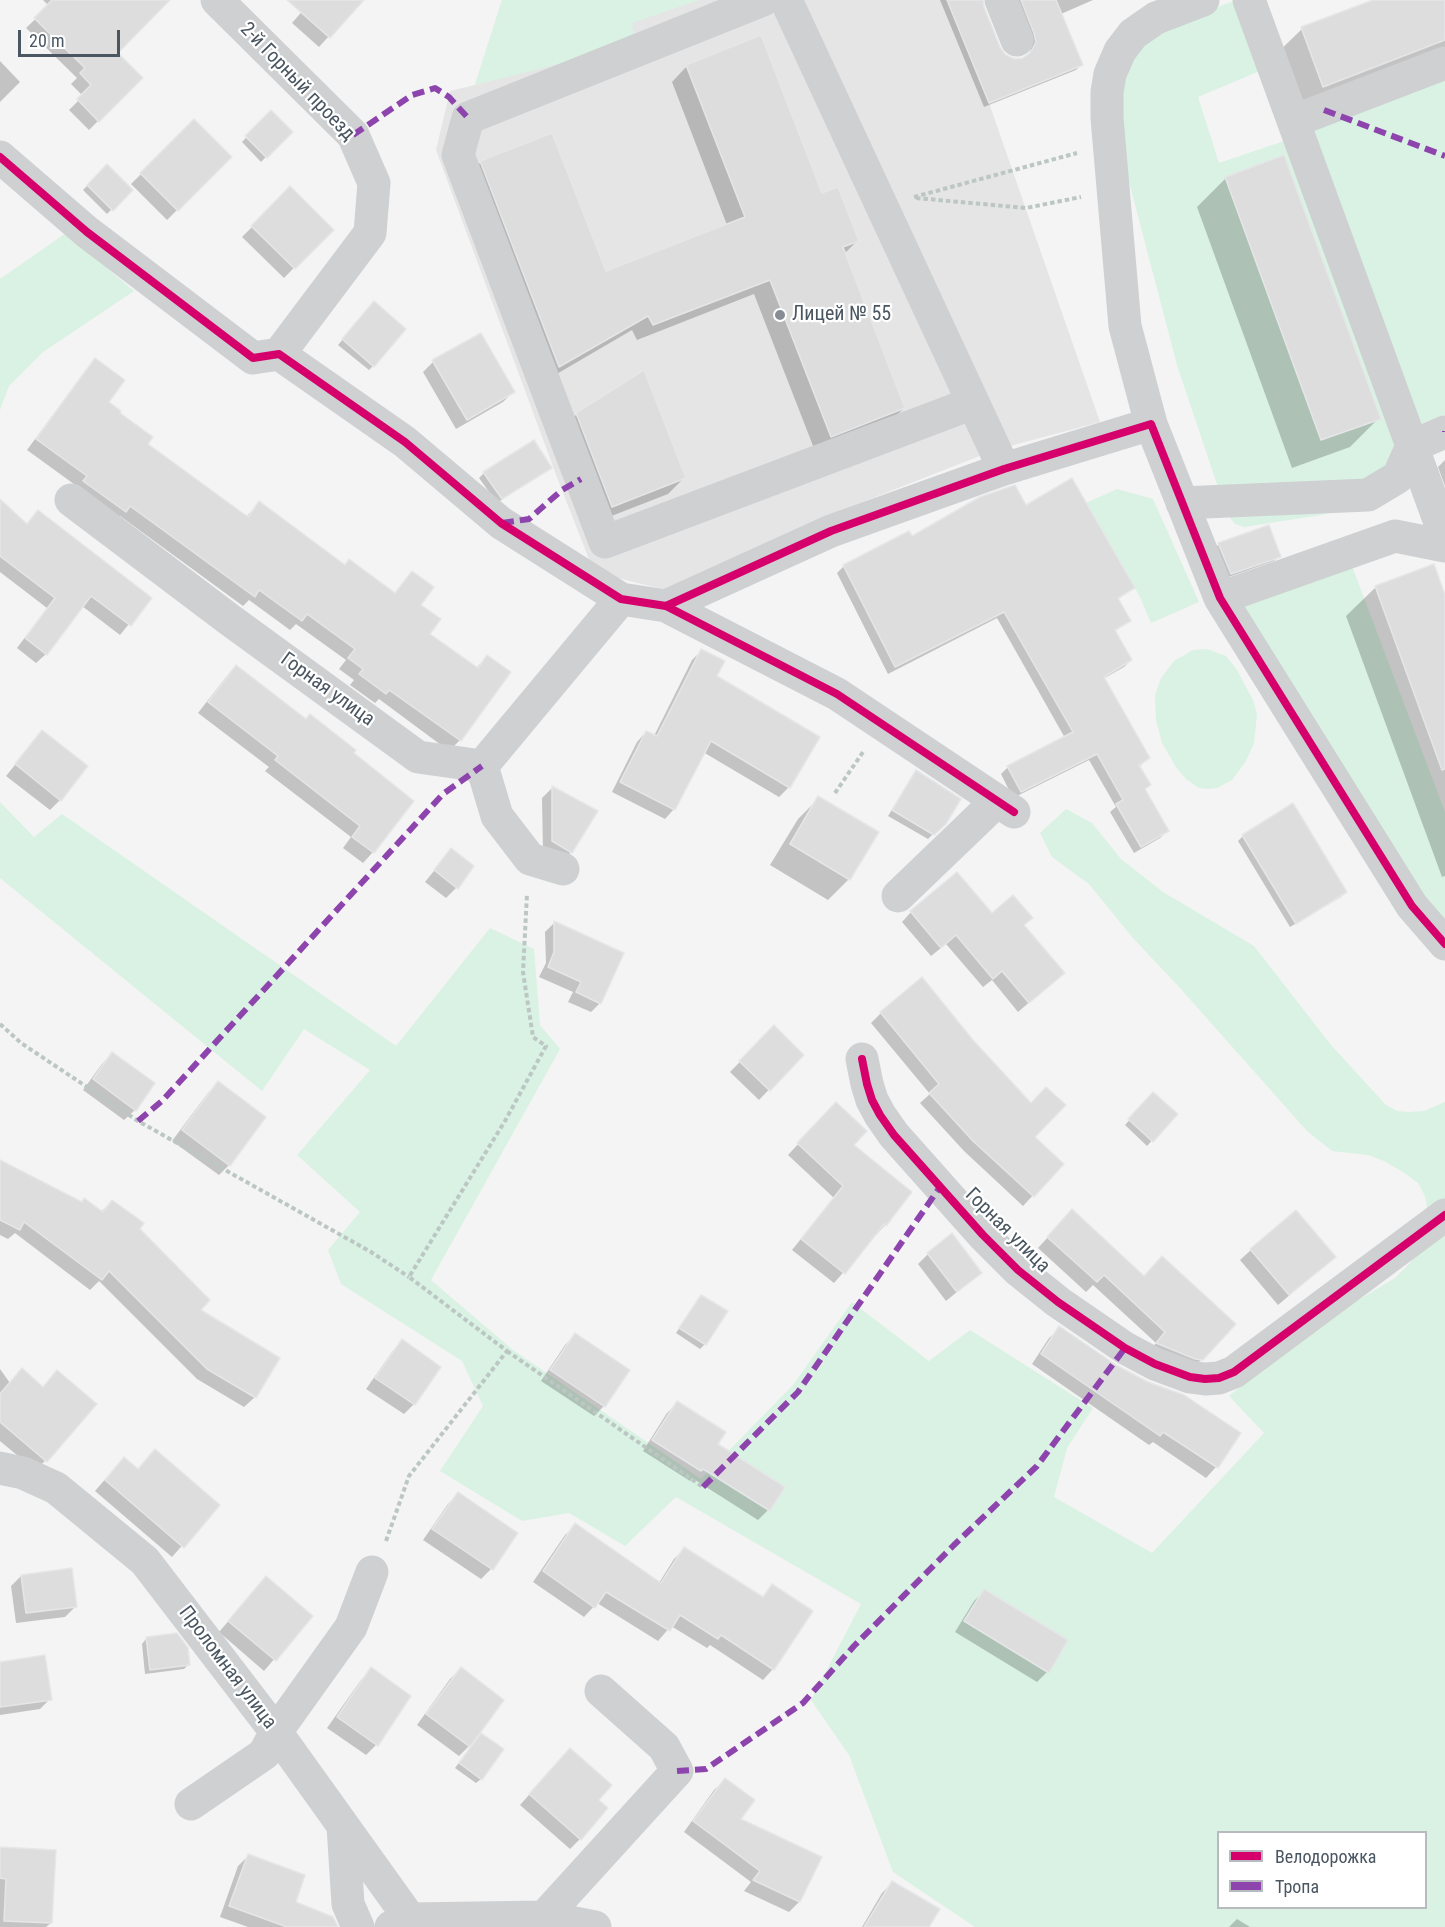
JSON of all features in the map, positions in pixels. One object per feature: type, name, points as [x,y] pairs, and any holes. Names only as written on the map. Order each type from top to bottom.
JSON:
[{"type":"street","name":"2-й Горный проезд","points":[[217,0],[353,135],[374,183],[370,233],[279,354]]},
{"type":"street","points":[[763,0],[468,118],[458,155],[605,542],[973,403]]},
{"type":"street","points":[[786,0],[1004,469]]},
{"type":"street","points":[[1001,0],[1017,40]]},
{"type":"street","points":[[1203,0],[1156,18],[1133,34],[1120,51],[1110,74],[1107,92],[1110,144],[1125,326],[1151,424],[1220,598],[1412,906],[1445,944]]},
{"type":"street","points":[[1249,0],[1445,536]]},
{"type":"street","points":[[1293,121],[1445,63]]},
{"type":"street","points":[[0,158],[87,232],[253,358],[279,354],[405,442],[501,523],[621,599],[666,606],[837,694],[1005,806],[898,896]]},
{"type":"street","points":[[666,606],[831,531],[1004,469],[1151,424]]},
{"type":"street","points":[[1182,503],[1368,495],[1398,477],[1412,446],[1445,432]]},
{"type":"street","name":"Горная улица","points":[[71,500],[418,757],[482,766]]},
{"type":"street","points":[[1220,598],[1395,536],[1445,546]]},
{"type":"street","points":[[563,869],[530,859],[497,816],[482,766],[621,599]]},
{"type":"street","name":"Горная улица","points":[[862,1059],[872,1100],[894,1135],[983,1235],[1018,1270],[1058,1302],[1139,1357],[1190,1377],[1219,1378],[1247,1364],[1445,1215]]},
{"type":"street","name":"Проломная улица","points":[[0,1468],[23,1473],[56,1488],[145,1561],[276,1732],[343,1826],[400,1923],[544,1917],[595,1927]]},
{"type":"street","points":[[191,1804],[264,1754],[276,1732],[351,1627],[372,1572]]},
{"type":"street","points":[[544,1917],[676,1771],[663,1747],[601,1691]]},
{"type":"street","points":[[343,1826],[348,1904],[358,1927]]},
{"type":"path","points":[[1110,144],[912,197],[1026,208],[1114,191]]},
{"type":"path","points":[[835,794],[882,723]]},
{"type":"path","points":[[409,1277],[506,1122],[546,1046],[533,1036],[523,972],[524,925],[530,859]]},
{"type":"path","points":[[0,1024],[21,1043],[138,1120],[371,1252],[409,1277],[507,1351],[703,1487]]},
{"type":"path","points":[[372,1572],[393,1526],[409,1476],[507,1351]]},
{"type":"shaded area","name":"Лицей № 55","points":[[502,0],[947,0],[989,103],[1100,422],[995,450],[832,514],[670,591],[594,572],[436,150],[450,91],[475,85]]},
{"type":"green space","points":[[502,0],[699,0],[632,23],[634,36],[611,51],[475,85]]},
{"type":"green space","points":[[1236,0],[1267,68],[1198,97],[1219,163],[1290,139],[1415,486],[1321,515],[1244,527],[1235,524],[1227,514],[1177,365],[1122,155],[1123,79],[1143,43],[1163,29]]},
{"type":"green space","points":[[1445,77],[1445,415],[1417,425],[1306,130]]},
{"type":"green space","points":[[66,233],[134,291],[43,352],[9,386],[0,410],[0,279]]},
{"type":"green space","points":[[1117,489],[1153,499],[1199,602],[1151,623],[1140,597],[1086,503]]},
{"type":"green space","points":[[1352,566],[1445,812],[1445,927],[1422,898],[1239,604]]},
{"type":"green space","points":[[1207,649],[1226,656],[1237,670],[1253,700],[1257,714],[1254,743],[1246,761],[1232,780],[1217,788],[1208,789],[1199,788],[1186,779],[1162,743],[1156,720],[1155,696],[1161,678],[1174,661],[1193,650]]},
{"type":"green space","points":[[0,802],[34,837],[62,814],[396,1046],[490,928],[534,949],[540,1025],[560,1049],[431,1280],[513,1350],[701,1479],[793,1385],[852,1302],[929,1361],[970,1330],[1093,1408],[1067,1448],[1054,1497],[1152,1553],[1264,1433],[1229,1396],[1298,1336],[1395,1278],[1411,1262],[1422,1241],[1428,1213],[1425,1196],[1418,1183],[1403,1172],[1368,1155],[1332,1151],[1307,1131],[1132,937],[1089,884],[1052,857],[1040,833],[1066,809],[1092,823],[1121,859],[1163,892],[1254,946],[1331,1045],[1386,1105],[1397,1111],[1409,1112],[1424,1111],[1445,1102],[1445,1927],[975,1927],[893,1872],[849,1755],[811,1700],[861,1604],[676,1497],[625,1546],[569,1513],[522,1521],[440,1471],[483,1406],[462,1361],[341,1284],[328,1250],[360,1212],[297,1155],[370,1070],[304,1029],[262,1091],[0,878]]},
{"type":"building","points":[[52,0],[170,0],[118,53],[143,78],[99,122],[77,99],[91,85],[80,73],[85,68],[34,18]]},
{"type":"building","points":[[287,0],[364,0],[330,38]]},
{"type":"building","points":[[947,0],[983,0],[1000,47],[1006,55],[1015,59],[1023,58],[1031,52],[1036,42],[1021,0],[1056,0],[1083,65],[989,103]]},
{"type":"building","points":[[1373,0],[1445,0],[1445,40],[1323,87],[1301,27]]},
{"type":"building","points":[[761,35],[822,193],[838,187],[859,241],[843,247],[905,408],[831,437],[770,280],[653,325],[648,316],[559,367],[480,161],[552,133],[606,271],[745,217],[686,65]]},
{"type":"building","points":[[271,110],[293,132],[267,158],[245,136]]},
{"type":"building","points":[[194,119],[232,157],[178,211],[140,173]]},
{"type":"building","points":[[1284,155],[1381,419],[1321,440],[1225,177]]},
{"type":"building","points":[[107,164],[133,190],[113,211],[87,185]]},
{"type":"building","points":[[290,186],[334,230],[295,269],[251,226]]},
{"type":"building","points":[[374,301],[406,329],[374,367],[342,339]]},
{"type":"building","points":[[481,333],[515,392],[467,420],[432,360]]},
{"type":"building","points":[[95,358],[125,380],[109,402],[153,437],[148,444],[248,517],[259,501],[345,565],[349,559],[395,593],[412,571],[434,587],[421,605],[441,619],[430,634],[478,668],[487,655],[511,672],[461,741],[389,690],[386,694],[359,674],[363,669],[348,658],[355,649],[307,614],[302,621],[259,590],[255,597],[130,506],[126,512],[83,481],[87,476],[36,439]]},
{"type":"building","points":[[644,370],[686,478],[612,507],[576,413]]},
{"type":"building","points":[[534,440],[552,468],[502,499],[483,472]]},
{"type":"building","points":[[1072,478],[1135,588],[1118,598],[1131,621],[1115,630],[1132,660],[1104,677],[1150,758],[1139,765],[1151,785],[1145,789],[1169,831],[1141,847],[1116,804],[1123,800],[1097,754],[1021,792],[1007,766],[1073,732],[1004,612],[895,667],[843,565],[909,531],[912,536],[980,497],[1015,485],[1026,505]]},
{"type":"building","points":[[0,499],[27,524],[38,510],[152,598],[131,626],[91,596],[47,655],[25,638],[55,598],[0,556]]},
{"type":"building","points":[[1269,525],[1281,557],[1231,574],[1218,543]]},
{"type":"building","points":[[1434,564],[1445,595],[1445,769],[1442,770],[1375,586]]},
{"type":"building","points":[[701,649],[725,661],[717,676],[820,737],[790,788],[711,741],[675,810],[620,782],[646,731],[657,736]]},
{"type":"building","points":[[236,665],[306,719],[310,714],[356,750],[354,753],[414,801],[374,853],[352,837],[360,826],[275,760],[278,756],[208,702]]},
{"type":"building","points":[[42,730],[88,766],[61,801],[15,764]]},
{"type":"building","points":[[916,770],[961,799],[946,824],[934,835],[892,810]]},
{"type":"building","points":[[552,786],[598,811],[572,853],[552,841]]},
{"type":"building","points":[[818,796],[879,832],[850,880],[790,844]]},
{"type":"building","points":[[1293,803],[1347,892],[1296,924],[1242,835]]},
{"type":"building","points":[[451,848],[474,866],[458,889],[434,870]]},
{"type":"building","points":[[957,872],[992,913],[1013,895],[1033,918],[1024,925],[1065,973],[1029,1003],[1002,971],[993,979],[956,935],[941,948],[910,911]]},
{"type":"building","points":[[554,921],[624,953],[601,1004],[576,992],[581,982],[548,967],[554,952]]},
{"type":"building","points":[[922,977],[973,1040],[1031,1103],[1046,1087],[1066,1105],[1035,1137],[1064,1164],[1034,1197],[973,1141],[929,1093],[939,1084],[880,1012]]},
{"type":"building","points":[[774,1025],[804,1055],[770,1091],[739,1061]]},
{"type":"building","points":[[112,1052],[155,1083],[136,1111],[93,1079]]},
{"type":"building","points":[[218,1081],[266,1117],[230,1166],[182,1130]]},
{"type":"building","points":[[1153,1092],[1178,1114],[1153,1142],[1128,1119]]},
{"type":"building","points":[[836,1102],[867,1131],[854,1145],[912,1192],[845,1274],[801,1239],[843,1186],[797,1143]]},
{"type":"building","points":[[0,1160],[82,1202],[84,1198],[103,1212],[112,1200],[144,1223],[140,1229],[210,1300],[201,1310],[280,1358],[256,1398],[207,1369],[109,1271],[102,1280],[24,1222],[20,1230],[0,1220]]},
{"type":"building","points":[[1072,1209],[1144,1276],[1162,1256],[1236,1324],[1203,1360],[1156,1343],[1165,1332],[1104,1275],[1097,1282],[1047,1237]]},
{"type":"building","points":[[1296,1210],[1336,1257],[1289,1295],[1250,1249]]},
{"type":"building","points":[[952,1233],[982,1273],[957,1292],[927,1253]]},
{"type":"building","points":[[701,1295],[728,1311],[706,1345],[679,1328]]},
{"type":"building","points":[[1059,1326],[1116,1365],[1148,1382],[1184,1395],[1241,1433],[1218,1468],[1163,1432],[1160,1436],[1041,1354]]},
{"type":"building","points":[[575,1333],[630,1370],[605,1407],[550,1370]]},
{"type":"building","points":[[402,1339],[441,1367],[415,1405],[375,1378]]},
{"type":"building","points":[[22,1368],[43,1387],[57,1370],[97,1404],[47,1462],[0,1422],[0,1394]]},
{"type":"building","points":[[677,1401],[726,1432],[718,1444],[785,1487],[770,1511],[652,1440]]},
{"type":"building","points":[[155,1449],[220,1505],[184,1548],[105,1480],[124,1457],[138,1469]]},
{"type":"building","points":[[458,1492],[518,1533],[493,1570],[432,1529]]},
{"type":"building","points":[[575,1523],[661,1583],[684,1547],[763,1597],[772,1584],[813,1611],[774,1670],[721,1635],[718,1639],[680,1615],[670,1631],[606,1592],[595,1608],[543,1571]]},
{"type":"building","points":[[72,1568],[77,1607],[26,1613],[21,1575]]},
{"type":"building","points":[[266,1576],[313,1616],[276,1661],[228,1621]]},
{"type":"building","points":[[984,1589],[1068,1640],[1049,1673],[964,1621]]},
{"type":"building","points":[[177,1633],[188,1648],[190,1665],[150,1670],[146,1637]]},
{"type":"building","points":[[45,1655],[52,1700],[0,1707],[0,1662]]},
{"type":"building","points":[[371,1667],[411,1696],[378,1746],[337,1717]]},
{"type":"building","points":[[461,1667],[504,1700],[470,1747],[426,1714]]},
{"type":"building","points":[[481,1733],[504,1749],[482,1780],[459,1763]]},
{"type":"building","points":[[570,1748],[612,1785],[599,1800],[608,1808],[581,1840],[529,1794]]},
{"type":"building","points":[[725,1778],[755,1800],[741,1819],[822,1857],[800,1902],[753,1880],[760,1871],[693,1821]]},
{"type":"building","points":[[0,1847],[56,1850],[52,1923],[4,1921],[6,1879],[0,1878]]},
{"type":"building","points":[[248,1854],[305,1875],[296,1902],[333,1917],[338,1927],[287,1927],[229,1906]]},
{"type":"building","points":[[892,1881],[940,1909],[929,1927],[864,1927]]},
{"type":"marked path","points":[[353,135],[412,95],[435,88],[449,97],[468,118]]},
{"type":"marked path","points":[[1324,110],[1445,156]]},
{"type":"marked path","points":[[502,523],[529,519],[562,490],[581,479]]},
{"type":"marked path","points":[[138,1121],[162,1101],[443,794],[482,766]]},
{"type":"marked path","points":[[703,1487],[798,1392],[940,1187]]},
{"type":"marked path","points":[[677,1771],[706,1769],[803,1703],[854,1646],[954,1545],[1037,1466],[1125,1348]]},
{"type":"cycle path","points":[[0,157],[87,232],[253,358],[279,354],[405,442],[501,523],[621,599],[666,606],[837,694],[1014,812]]},
{"type":"cycle path","points":[[666,606],[831,531],[1004,469],[1151,424],[1220,598],[1412,906],[1445,944]]},
{"type":"cycle path","points":[[862,1059],[872,1100],[894,1135],[983,1235],[1018,1270],[1058,1302],[1125,1348],[1155,1364],[1190,1377],[1219,1378],[1234,1372],[1445,1215]]},
{"type":"place","name":"Лицей № 55","points":[[780,315]]}]
